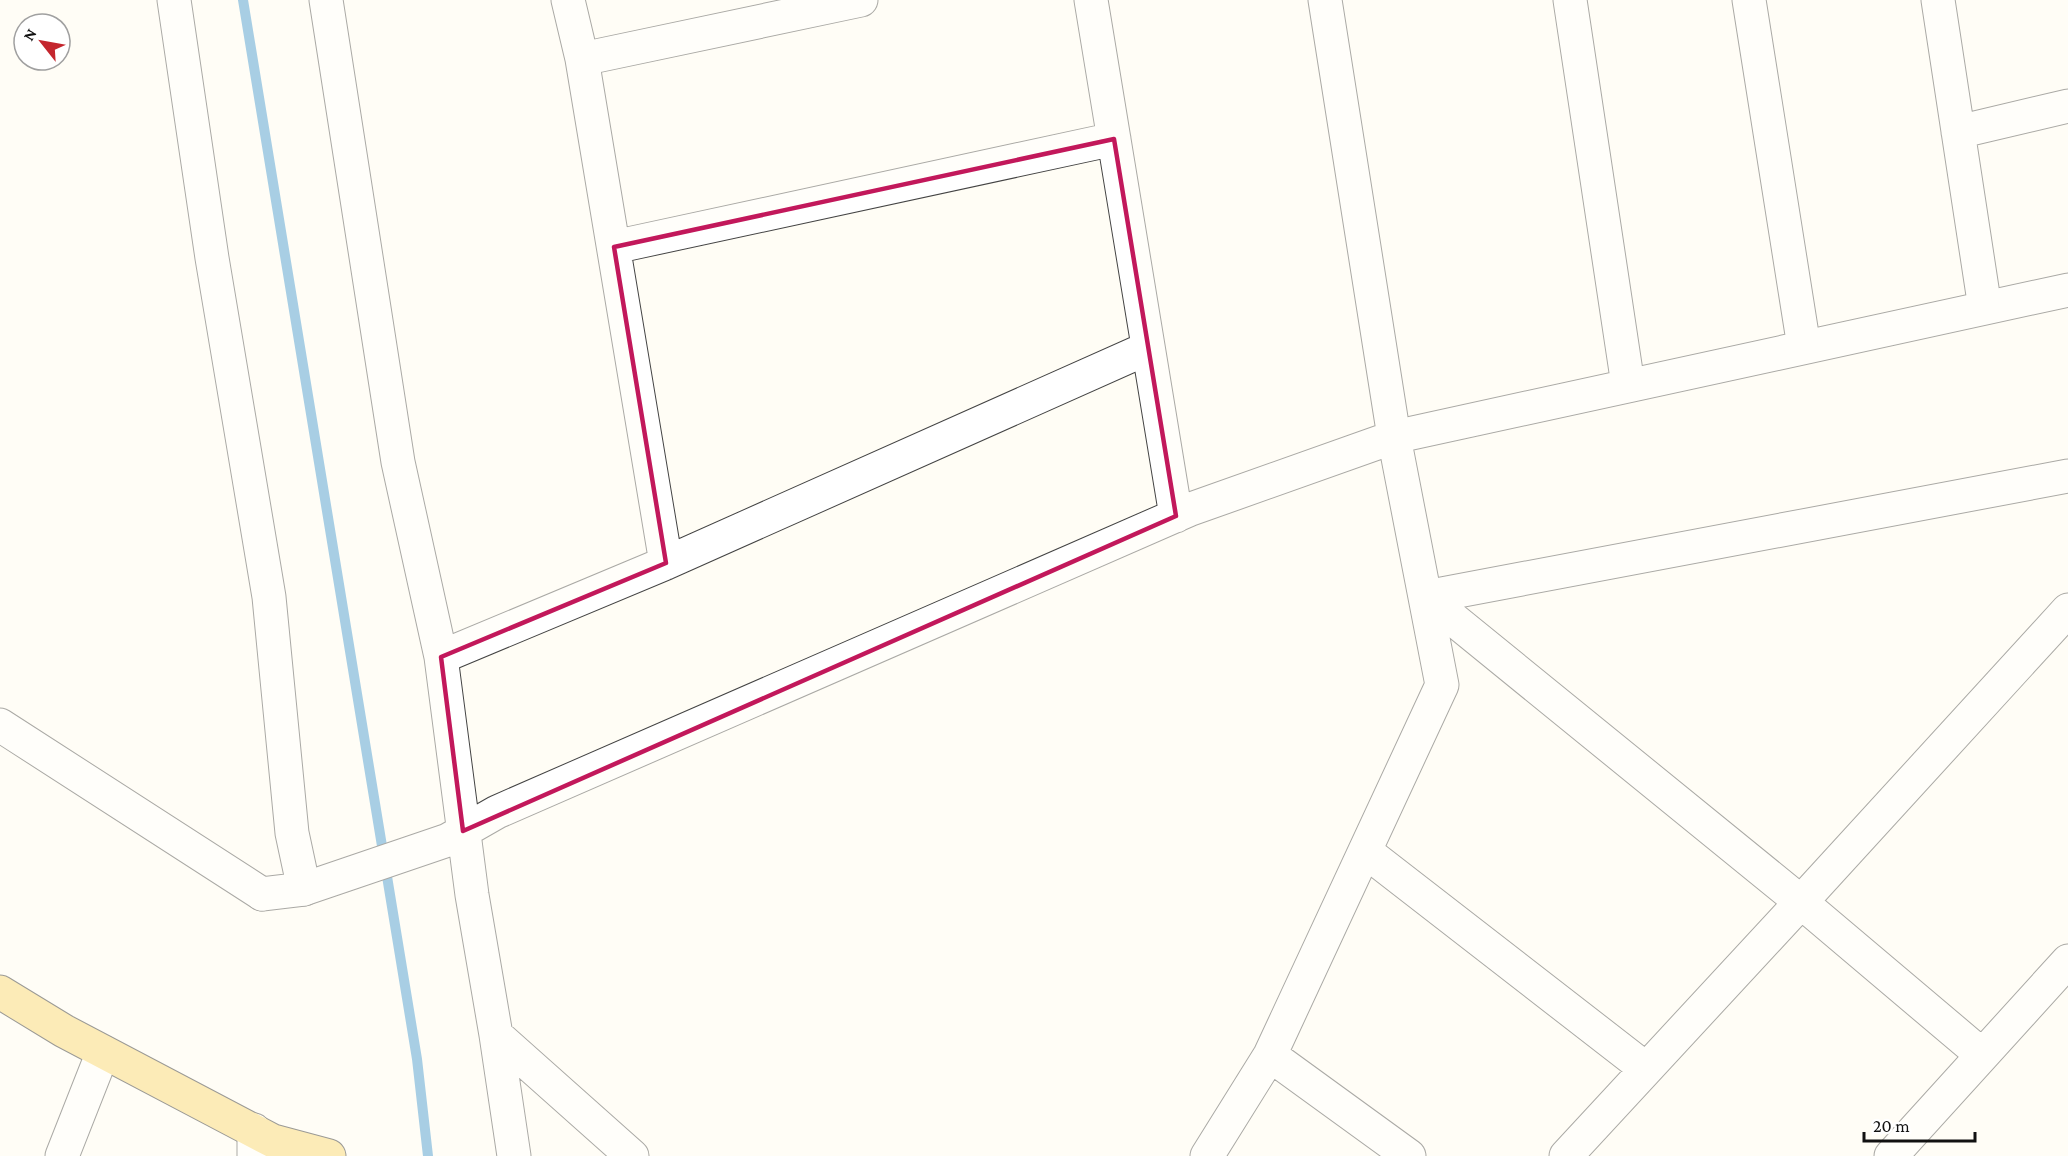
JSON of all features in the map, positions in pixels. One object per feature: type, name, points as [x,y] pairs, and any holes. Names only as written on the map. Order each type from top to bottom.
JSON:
[{"type":"main road","points":[[0,992],[260,1142],[329,1156]]},
{"type":"street","points":[[174,0],[212,258],[269,597],[292,833],[304,889]]},
{"type":"street","points":[[326,0],[398,462],[441,657],[455,836],[472,895],[514,1156]]},
{"type":"street","points":[[568,0],[582,59],[666,563]]},
{"type":"street","points":[[582,59],[861,0]]},
{"type":"street","points":[[1091,0],[1176,516]]},
{"type":"street","points":[[1207,1156],[1270,1055],[1442,685],[1394,437],[1325,0]]},
{"type":"street","points":[[1570,0],[1628,385]]},
{"type":"street","points":[[1749,0],[1804,347]]},
{"type":"street","points":[[1938,0],[1985,308]]},
{"type":"street","points":[[1958,132],[2068,106]]},
{"type":"street","points":[[614,248],[1114,139]]},
{"type":"street","points":[[0,725],[262,894],[304,889],[455,836],[497,812],[1191,509],[1394,437],[2068,290]]},
{"type":"street","points":[[441,657],[666,563],[1148,348]]},
{"type":"street","points":[[1426,597],[2068,476]]},
{"type":"street","points":[[1426,597],[1801,903],[1982,1055]]},
{"type":"street","points":[[1566,1156],[1801,903],[2068,609]]},
{"type":"street","points":[[1365,851],[1646,1069]]},
{"type":"street","points":[[1891,1156],[2068,961]]},
{"type":"street","points":[[496,1035],[632,1156]]},
{"type":"street","points":[[62,1156],[103,1052]]},
{"type":"street","points":[[1270,1055],[1409,1156]]},
{"type":"highlighted area","points":[[1114,139],[1176,516],[463,831],[441,657],[666,563],[614,247]]},
{"type":"waterway","points":[[243,0],[417,1059],[428,1156]]}]
